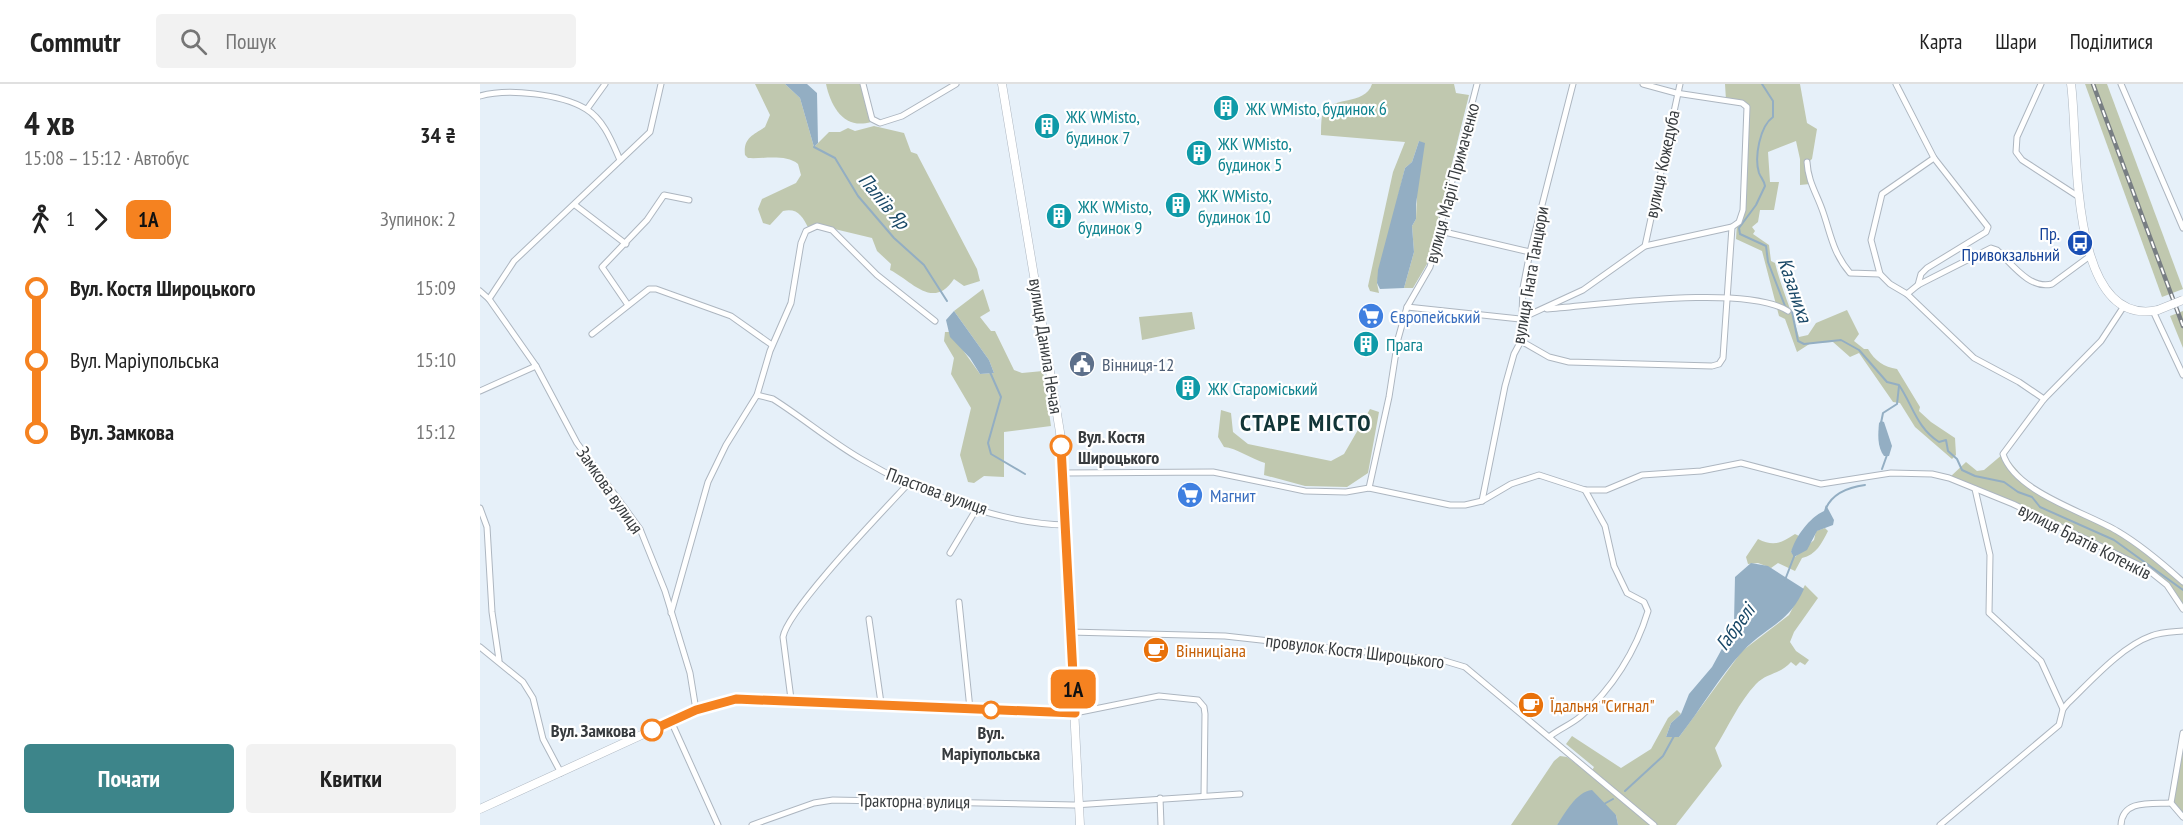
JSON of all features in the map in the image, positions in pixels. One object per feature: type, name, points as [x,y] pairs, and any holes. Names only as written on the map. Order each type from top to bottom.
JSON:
[{"type":"main road","name":"вулиця Данила Нечая","points":[[1002,84],[1050,370],[1064,473],[1080,825]]},
{"type":"main road","points":[[2071,84],[2079,197],[2090,256],[2109,294],[2124,306],[2137,311],[2155,310],[2183,300]]},
{"type":"main road","points":[[480,809],[696,710],[736,699],[791,699],[1075,713]]},
{"type":"street","points":[[587,109],[604,84]]},
{"type":"street","points":[[489,299],[514,261],[650,132],[662,84]]},
{"type":"street","points":[[863,84],[866,100],[876,122],[888,122],[902,116],[956,84]]},
{"type":"street","name":"вулиця Марії Примаченко","points":[[1369,488],[1389,397],[1394,358],[1407,307],[1430,267],[1477,84]]},
{"type":"street","name":"вулиця Гната Танцюри","points":[[1482,501],[1505,386],[1514,354],[1521,341],[1520,319],[1530,252],[1573,84]]},
{"type":"street","points":[[1407,307],[1520,319],[1582,290],[1645,246],[1732,226],[1739,222],[1743,210],[1747,107],[1742,103],[1676,93],[1643,84]]},
{"type":"street","name":"вулиця Кожедуба","points":[[1645,246],[1676,93],[1680,84]]},
{"type":"street","points":[[1896,84],[1934,158],[1988,226],[1986,232],[1927,268],[1921,274],[1918,285]]},
{"type":"street","points":[[2041,84],[2017,137],[2016,152],[2022,160],[2079,197]]},
{"type":"street","points":[[2121,84],[2183,228]]},
{"type":"street","points":[[480,96],[502,92],[543,96],[587,109],[604,127],[620,160]]},
{"type":"street","points":[[1934,158],[1882,194],[1871,240],[1880,274],[1890,284],[1907,294],[1974,358],[2019,382],[2044,399]]},
{"type":"street","points":[[1807,162],[1810,184],[1823,210],[1829,237],[1839,259],[1850,273],[1880,274]]},
{"type":"street","points":[[628,305],[602,267],[626,244],[664,195],[689,200]]},
{"type":"street","points":[[575,205],[626,244]]},
{"type":"street","points":[[671,613],[708,482],[726,445],[757,395],[772,345],[793,297],[802,238],[809,229],[817,226],[829,228],[836,233],[870,268],[935,321]]},
{"type":"street","points":[[1521,341],[1549,357],[1569,362],[1712,366],[1719,364],[1723,358],[1732,226]]},
{"type":"street","points":[[1440,231],[1530,252]]},
{"type":"street","points":[[1907,294],[1918,285],[1991,248],[1997,250],[2034,283],[2046,286],[2090,256]]},
{"type":"street","points":[[592,334],[649,289],[656,289],[731,316],[772,345]]},
{"type":"street","name":"Замкова вулиця","points":[[480,291],[489,299],[536,366],[577,443],[640,529],[690,673],[696,710]]},
{"type":"street","points":[[1542,310],[1726,298],[1767,303],[1788,311]]},
{"type":"street","points":[[2124,306],[2101,341],[2044,399],[2002,454],[2008,465],[2031,486],[2050,499],[2116,530],[2157,558],[2183,582]]},
{"type":"street","points":[[2155,310],[2183,375]]},
{"type":"street","points":[[480,391],[536,366]]},
{"type":"street","name":"Пластова вулиця","points":[[757,395],[773,399],[858,458],[908,484],[977,508],[1036,523],[1066,525]]},
{"type":"street","name":"вулиця Братів Котенків","points":[[1585,490],[1606,490],[1652,473],[1701,471],[1741,463],[1821,484],[1891,473],[1932,474],[1949,478],[2013,504],[2147,569],[2167,585],[2183,609]]},
{"type":"street","points":[[1064,473],[1206,471],[1228,473],[1305,491],[1346,492],[1369,488],[1450,505],[1465,505],[1482,501],[1511,484],[1539,475],[1585,490],[1605,526],[1614,566],[1627,593],[1644,602],[1648,611],[1622,670],[1595,704],[1578,719],[1549,737]]},
{"type":"street","points":[[791,699],[783,637],[786,627],[819,584],[908,484]]},
{"type":"street","points":[[1975,489],[1990,555],[1989,614],[2041,661],[2063,709]]},
{"type":"street","points":[[480,508],[488,527],[492,612],[499,660]]},
{"type":"street","points":[[950,553],[977,508]]},
{"type":"street","points":[[959,602],[970,709]]},
{"type":"street","points":[[869,619],[881,703]]},
{"type":"street","points":[[1940,825],[2060,725],[2063,709],[2099,674],[2142,639],[2152,635],[2183,631]]},
{"type":"street","name":"провулок Костя Широцького","points":[[1070,632],[1225,636],[1445,661],[1465,667],[1654,825]]},
{"type":"street","points":[[480,647],[499,660],[523,682],[532,698],[543,739],[561,773]]},
{"type":"street","points":[[1075,713],[1159,696],[1198,700],[1204,706],[1205,714],[1204,795]]},
{"type":"street","points":[[671,721],[718,825]]},
{"type":"street","points":[[2171,803],[2183,733]]},
{"type":"street","name":"Тракторна вулиця","points":[[752,825],[814,803],[833,800],[1079,804],[1240,794]]},
{"type":"street","points":[[1160,798],[1161,825]]},
{"type":"street","points":[[2171,803],[2183,817]]},
{"type":"street","points":[[2121,825],[2122,816],[2128,808],[2139,804],[2171,803]]},
{"type":"green space","points":[[755,84],[785,84],[800,98],[814,147],[829,132],[840,132],[848,128],[855,131],[874,126],[904,133],[911,152],[917,154],[977,269],[980,281],[964,286],[954,279],[946,288],[930,293],[914,286],[890,270],[891,264],[877,251],[872,238],[822,226],[809,229],[802,217],[788,210],[783,211],[770,225],[763,223],[758,209],[762,199],[796,183],[801,175],[798,164],[793,161],[781,158],[748,158],[745,155],[747,141],[765,127],[770,115]]},
{"type":"green space","points":[[826,84],[862,84],[871,122],[853,123],[840,115],[831,101]]},
{"type":"green space","points":[[1372,84],[1454,84],[1456,93],[1469,95],[1427,264],[1413,288],[1404,288],[1414,252],[1412,226],[1416,219],[1419,141],[1412,162],[1405,168],[1377,283],[1379,293],[1370,291],[1368,286],[1393,172],[1405,142],[1321,135],[1322,116],[1326,109],[1339,102],[1362,96]]},
{"type":"green space","points":[[1725,84],[1800,84],[1807,123],[1817,129],[1812,159],[1807,163],[1810,184],[1800,185],[1800,159],[1796,141],[1768,152],[1770,182],[1779,182],[1774,210],[1760,210],[1758,222],[1752,227],[1755,231],[1753,234],[1769,245],[1771,261],[1775,263],[1799,337],[1808,335],[1816,323],[1847,310],[1859,334],[1854,341],[1864,349],[1868,349],[1880,363],[1897,369],[1920,407],[1919,411],[1955,438],[1956,455],[1952,459],[1915,427],[1900,403],[1893,402],[1859,353],[1850,357],[1833,342],[1811,343],[1797,352],[1785,319],[1779,316],[1762,251],[1736,239],[1737,223],[1743,210],[1747,107],[1726,100]]},
{"type":"green space","points":[[2085,84],[2107,84],[2183,289],[2162,297]]},
{"type":"green space","points":[[983,289],[990,311],[980,317],[991,331],[995,331],[1014,370],[1022,373],[1043,371],[1051,426],[1004,432],[1004,477],[984,476],[974,483],[968,482],[960,455],[971,408],[951,374],[954,358],[944,341],[945,332],[950,332],[980,374],[994,373],[989,360],[954,311]]},
{"type":"green space","points":[[2183,311],[2183,348],[2170,316]]},
{"type":"green space","points":[[1192,312],[1195,329],[1142,340],[1139,317]]},
{"type":"green space","points":[[1370,409],[1379,412],[1368,473],[1347,487],[1305,486],[1264,475],[1265,463],[1224,447],[1218,437],[1221,410],[1231,413],[1233,432],[1248,444],[1331,461],[1344,454]]},
{"type":"green space","points":[[2003,454],[2031,486],[2116,530],[2183,582],[2183,609],[2167,585],[2147,569],[2013,504],[1949,478],[1966,462],[1977,471],[1984,470]]},
{"type":"green space","points":[[1825,528],[1828,531],[1821,544],[1811,554],[1802,558],[1795,571],[1778,563],[1771,568],[1758,563],[1748,564],[1746,557],[1758,539],[1777,543],[1795,534],[1799,536],[1791,552],[1795,557],[1814,540],[1816,531]]},
{"type":"green space","points":[[1805,585],[1818,598],[1794,632],[1790,642],[1796,651],[1809,660],[1805,665],[1800,662],[1796,666],[1791,662],[1783,669],[1760,680],[1750,691],[1715,748],[1722,766],[1676,825],[1618,825],[1616,815],[1575,800],[1557,825],[1511,825],[1554,761],[1560,756],[1567,757],[1590,774],[1594,767],[1566,744],[1572,736],[1621,768],[1651,749],[1668,718],[1677,710],[1681,714],[1671,723],[1666,737],[1679,737],[1742,651],[1789,615]]},
{"type":"green space","points":[[2183,733],[2183,814],[2171,803]]},
{"type":"water","points":[[785,84],[807,84],[817,93],[818,143],[814,147],[800,98]]},
{"type":"water","points":[[1419,141],[1425,143],[1416,219],[1412,226],[1414,252],[1404,288],[1380,289],[1377,283],[1378,270],[1405,168],[1412,162]]},
{"type":"water","points":[[954,311],[989,360],[994,373],[980,374],[970,358],[950,337],[946,320]]},
{"type":"water","points":[[1884,422],[1892,446],[1889,456],[1884,456],[1879,445],[1879,423]]},
{"type":"water","points":[[1826,505],[1834,520],[1833,525],[1817,531],[1807,550],[1794,557],[1791,552],[1796,540],[1808,523],[1824,511]]},
{"type":"water","points":[[1751,563],[1768,566],[1804,589],[1792,610],[1734,661],[1679,737],[1666,737],[1671,723],[1681,714],[1689,694],[1712,667],[1724,645],[1734,622],[1735,577]]},
{"type":"water","points":[[1592,790],[1616,815],[1618,825],[1557,825],[1581,794]]},
{"type":"waterway","name":"Казаниха","points":[[1762,84],[1773,101],[1773,117],[1768,121],[1762,134],[1757,159],[1759,173],[1765,186],[1756,205],[1739,228],[1740,234],[1766,246],[1768,262],[1785,306],[1792,312],[1798,341],[1804,344],[1841,340],[1859,350],[1887,382],[1899,385],[1925,430],[1939,442],[1946,440],[1948,451],[1957,459],[1962,470],[1975,476],[2004,482],[2018,492],[2032,497],[2040,507],[2114,540],[2183,590]]},
{"type":"waterway","name":"Паліїв Яр","points":[[814,147],[835,158],[858,196],[894,238],[924,265],[947,301]]},
{"type":"waterway","name":"Паліїв Яр","points":[[990,372],[1001,397],[988,443],[991,454],[1025,474]]},
{"type":"waterway","name":"Габрелі","points":[[1881,423],[1883,413],[1897,404],[1899,386]]},
{"type":"waterway","name":"Габрелі","points":[[1882,469],[1887,455]]},
{"type":"waterway","name":"Габрелі","points":[[1826,508],[1833,498],[1842,492],[1865,485]]},
{"type":"waterway","name":"Габрелі","points":[[1785,580],[1795,554]]},
{"type":"waterway","name":"Габрелі","points":[[1625,791],[1663,756],[1674,736]]},
{"type":"waterway","name":"Габрелі","points":[[1604,804],[1613,799]]},
{"type":"railway","points":[[2093,84],[2183,326]]},
{"type":"bus line","name":"1А","points":[[652,730],[696,710],[718,702],[736,699],[791,699],[1075,713],[1061,446]]},
{"type":"place","name":"ЖК WMisto, будинок 6","points":[[1226,108]]},
{"type":"place","name":"ЖК WMisto, будинок 7","points":[[1047,126]]},
{"type":"place","name":"ЖК WMisto, будинок 5","points":[[1199,153]]},
{"type":"place","name":"ЖК WMisto, будинок 10","points":[[1178,205]]},
{"type":"place","name":"ЖК WMisto, будинок 9","points":[[1059,216]]},
{"type":"place","name":"Пр. Привокзальний","points":[[2080,243]]},
{"type":"place","name":"Європейський","points":[[1371,316]]},
{"type":"place","name":"Прага","points":[[1366,344]]},
{"type":"place","name":"Вінниця-12","points":[[1082,364]]},
{"type":"place","name":"ЖК Староміський","points":[[1188,388]]},
{"type":"place","name":"Вул. Костя Широцького","points":[[1061,446]]},
{"type":"place","name":"Магнит","points":[[1190,495]]},
{"type":"place","name":"Вінниціана","points":[[1156,650]]},
{"type":"place","name":"Їдальня \"Сигнал\"","points":[[1531,705]]},
{"type":"place","name":"Вул. Маріупольська","points":[[991,710]]},
{"type":"place","name":"Вул. Замкова","points":[[652,730]]},
{"type":"district","name":"СТАРЕ МІСТО","points":[[1306,422]]}]
